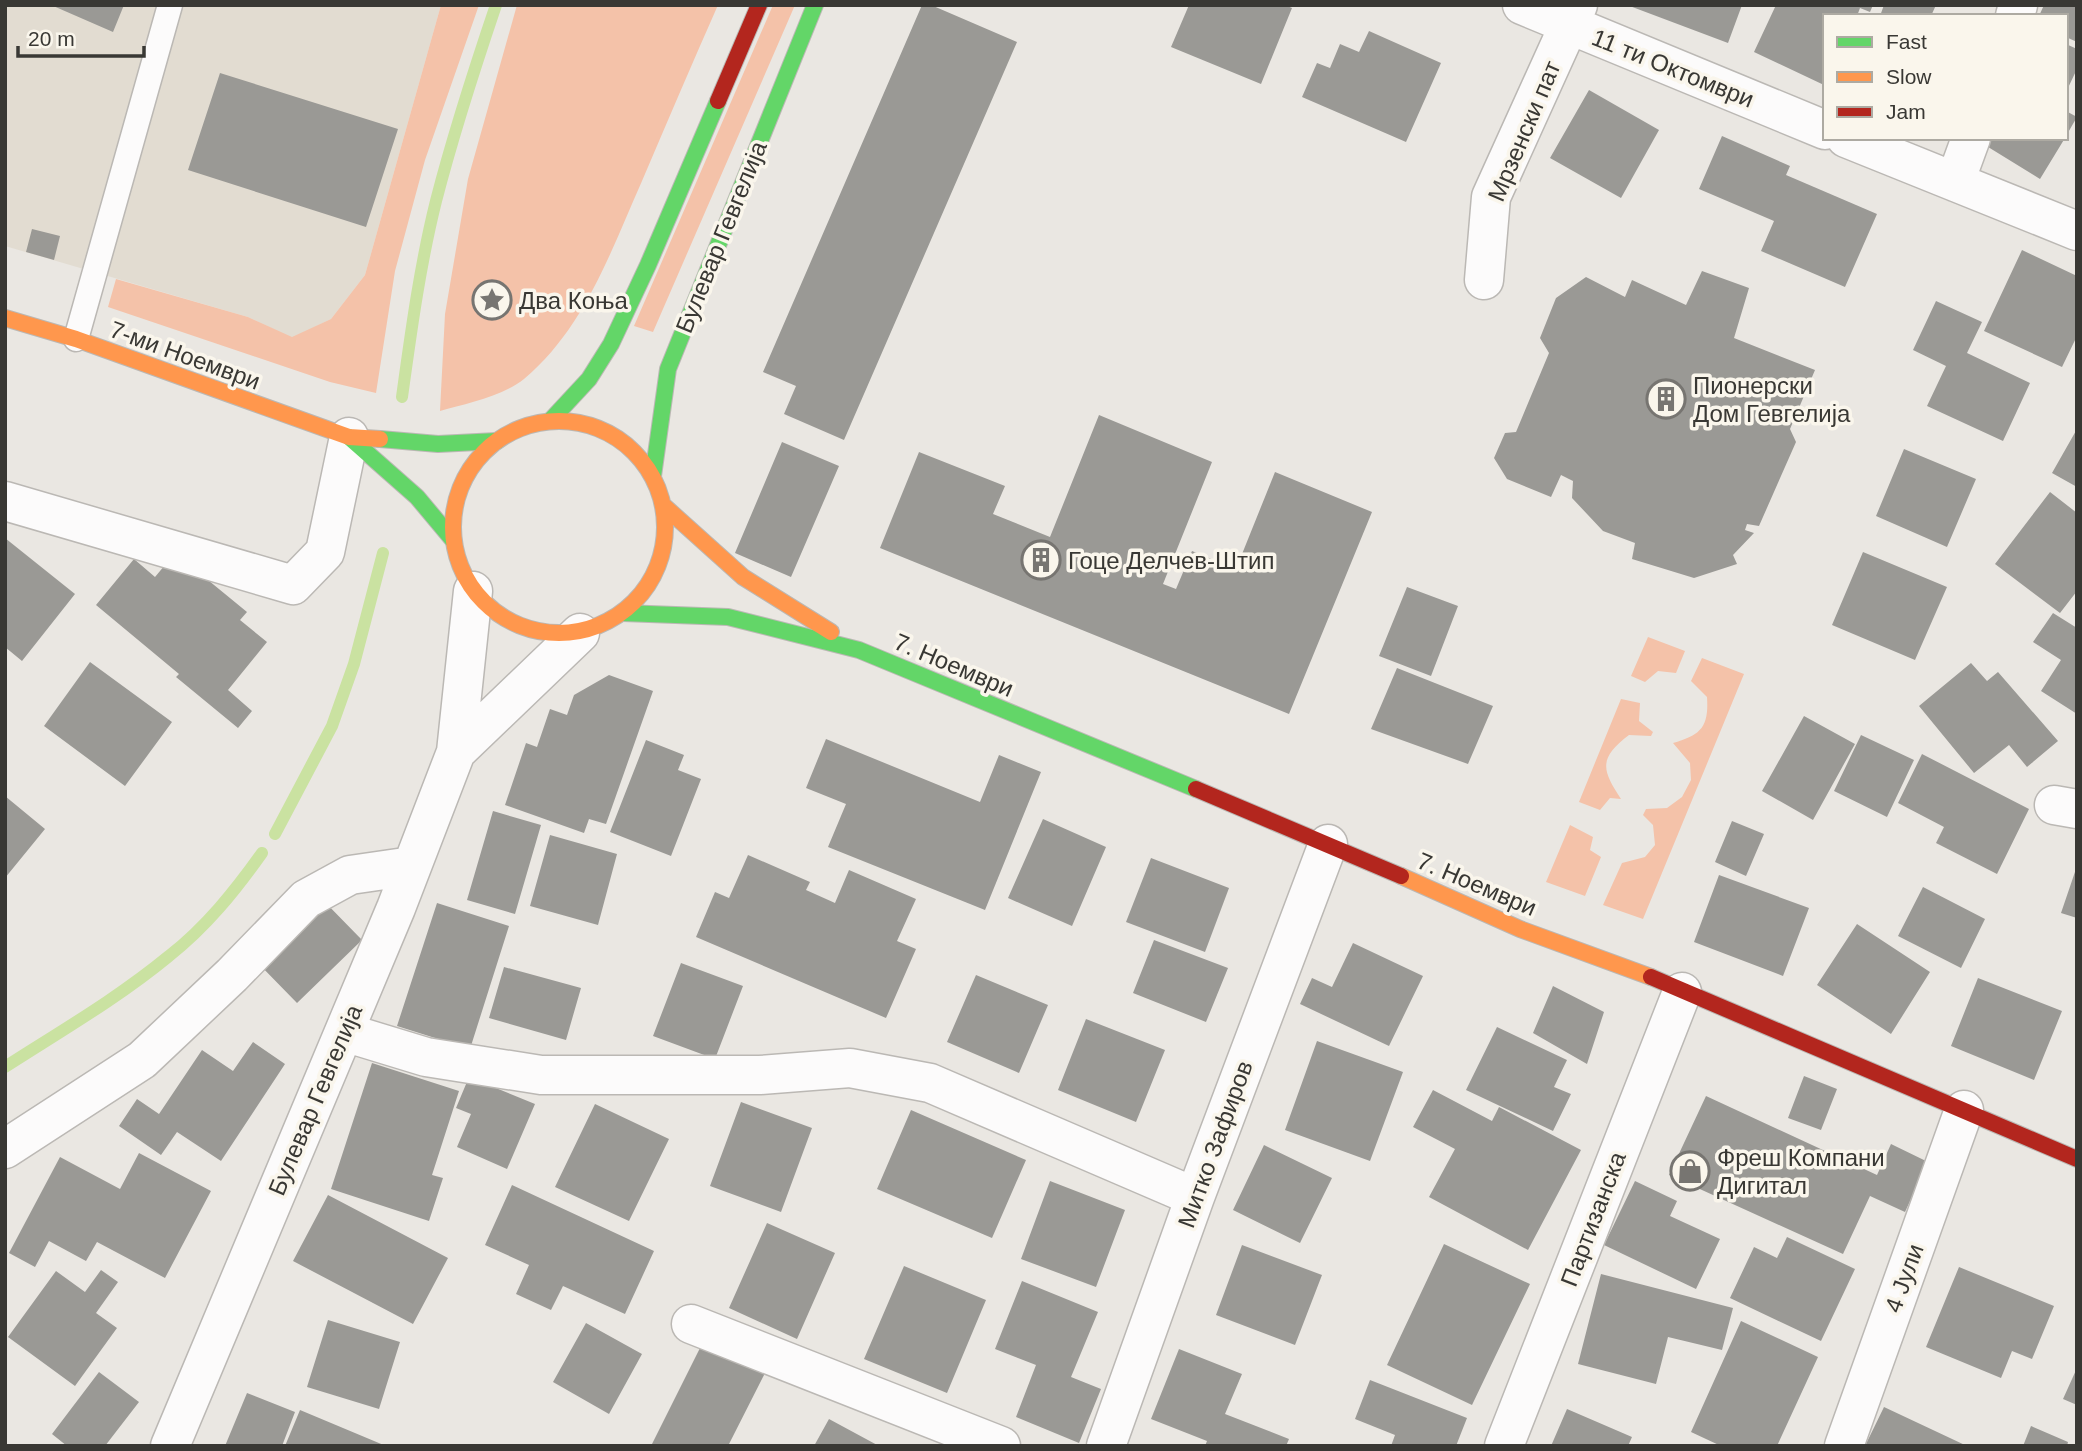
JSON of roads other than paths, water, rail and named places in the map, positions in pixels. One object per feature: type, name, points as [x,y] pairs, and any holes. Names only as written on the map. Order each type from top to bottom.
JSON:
[{"type":"main road","points":[[550,421],[589,379],[616,334],[760,5]]},
{"type":"main road","name":"Булевар Гевгелија","points":[[653,476],[668,369],[815,5]]},
{"type":"main road","name":"7-ми Ноември","points":[[5,318],[76,339],[349,437]]},
{"type":"main road","points":[[550,421],[582,423],[610,433],[635,452],[653,476],[664,506],[666,535],[659,565],[644,591],[623,613],[602,625],[579,632],[550,634],[520,627],[494,612],[473,591],[460,567],[453,540],[454,512],[462,484],[476,460],[497,441],[522,427],[550,421]]},
{"type":"main road","points":[[349,437],[438,444],[497,441]]},
{"type":"main road","points":[[349,437],[416,496],[453,540]]},
{"type":"main road","name":"7. Ноември","points":[[664,506],[743,577],[859,650]]},
{"type":"main road","name":"7. Ноември","points":[[623,613],[728,617],[859,650],[1328,844],[1520,929],[1639,972],[2077,1159]]},
{"type":"street","name":"11 ти Октомври","points":[[1522,5],[1573,16],[1823,129]]},
{"type":"street","name":"Мрзенски пат","points":[[1484,280],[1491,197],[1573,16]]},
{"type":"street","points":[[1851,140],[2077,231]]},
{"type":"street","points":[[1955,182],[1970,140]]},
{"type":"street","points":[[5,501],[293,585],[325,552],[349,437]]},
{"type":"street","name":"Булевар Гевгелија","points":[[170,1446],[344,1032],[456,752],[473,591]]},
{"type":"street","name":"Булевар Гевгелија","points":[[456,752],[579,632]]},
{"type":"street","name":"Митко Зафиров","points":[[1106,1446],[1195,1197],[1328,844]]},
{"type":"street","points":[[5,1149],[142,1060],[232,975],[306,899],[350,875],[412,866]]},
{"type":"street","name":"Партизанска","points":[[1504,1446],[1682,992]]},
{"type":"street","points":[[344,1032],[426,1057],[541,1074],[760,1075],[850,1068],[930,1083],[1195,1197]]},
{"type":"street","name":"4 Јули","points":[[1843,1446],[1964,1110]]},
{"type":"street","points":[[691,1324],[1001,1446]]},
{"type":"lane","points":[[76,339],[170,5]]},
{"type":"waterway","points":[[402,397],[430,225],[449,152],[496,5]]},
{"type":"waterway","points":[[275,834],[332,726],[354,664],[383,553]]},
{"type":"waterway","points":[[5,1067],[109,1000],[183,945],[219,908],[262,853]]},
{"type":"place","name":"Два Коња","points":[[492,300]]},
{"type":"place","name":"Пионерски Дом Гевгелија","points":[[1666,399]]},
{"type":"place","name":"Гоце Делчев-Штип","points":[[1041,560]]},
{"type":"place","name":"Фреш Компани Дигитал","points":[[1690,1171]]}]
